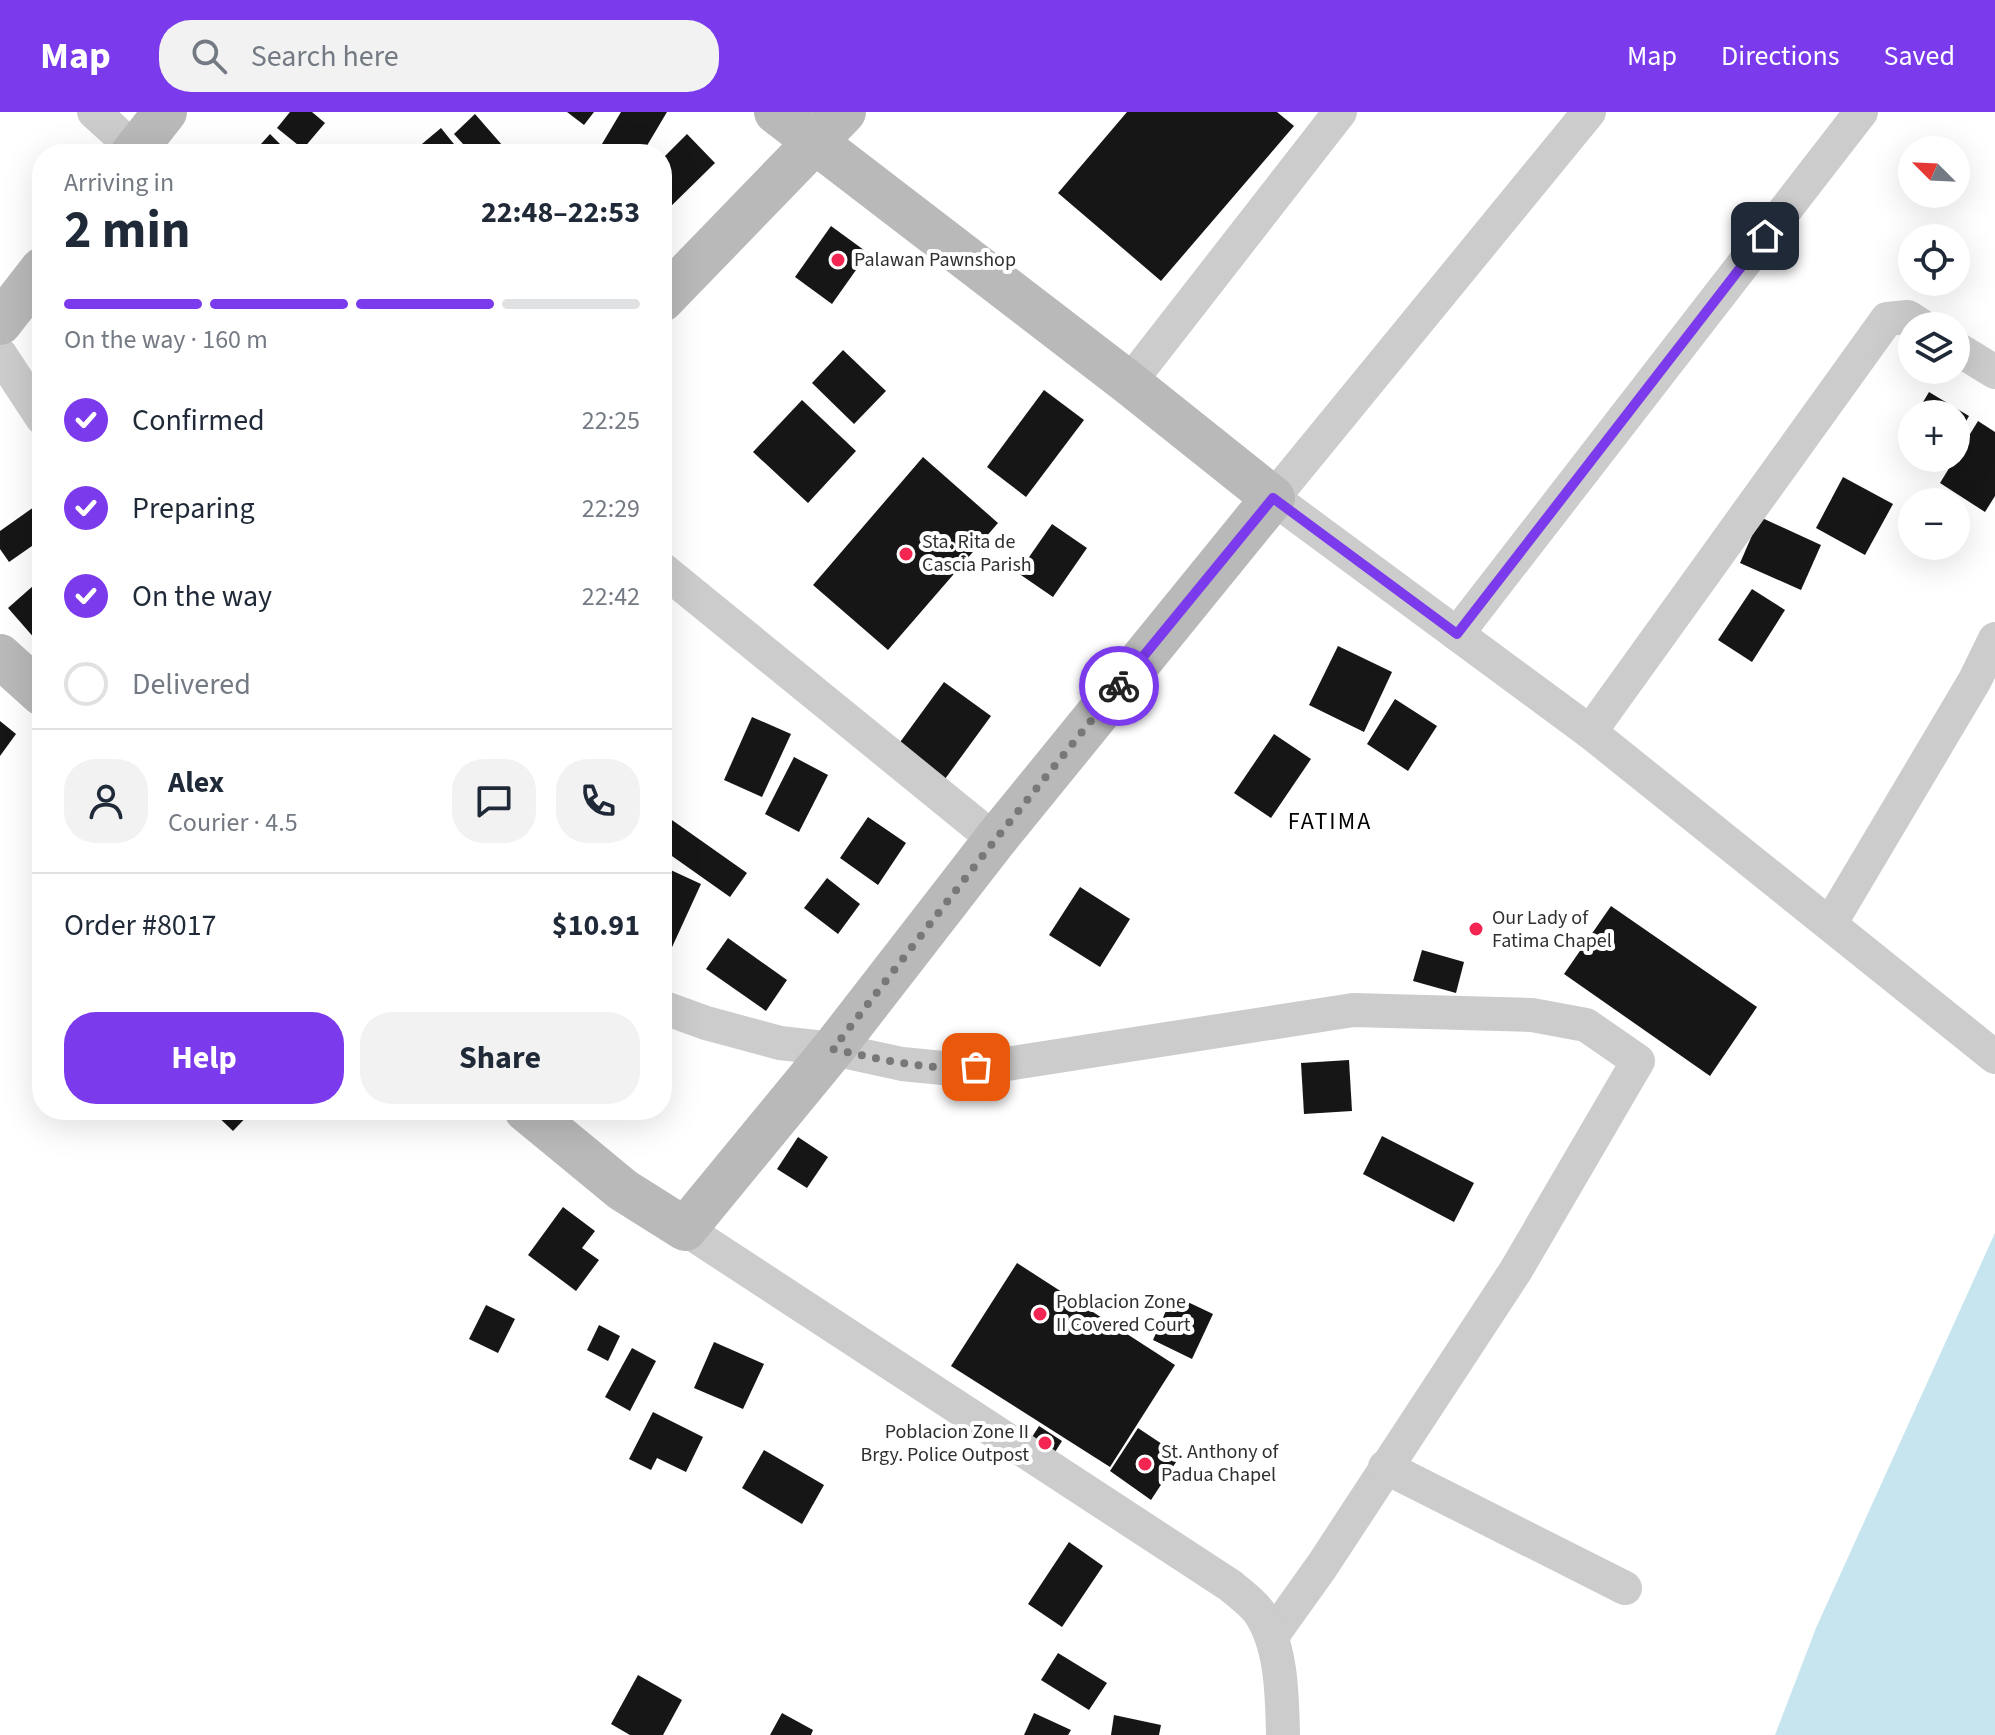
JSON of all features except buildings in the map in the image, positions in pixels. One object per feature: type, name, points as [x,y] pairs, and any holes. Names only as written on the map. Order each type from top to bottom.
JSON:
[{"type":"street","points":[[94,112],[126,144]]},
{"type":"street","points":[[142,144],[165,112]]},
{"type":"street","points":[[776,112],[830,128],[1129,383],[1273,498],[1590,732],[1995,1057]]},
{"type":"street","points":[[1129,383],[1340,112]]},
{"type":"street","points":[[685,1229],[833,1049],[995,840],[1589,112]]},
{"type":"street","points":[[1457,634],[1861,112]]},
{"type":"street","points":[[672,290],[830,128]]},
{"type":"street","points":[[0,323],[32,282]]},
{"type":"street","points":[[1590,732],[1887,319],[1898,318]]},
{"type":"street","points":[[0,354],[32,403]]},
{"type":"street","points":[[1970,357],[1995,372]]},
{"type":"street","points":[[672,577],[995,840]]},
{"type":"street","points":[[1830,924],[1975,680],[1995,639]]},
{"type":"street","points":[[0,656],[32,685]]},
{"type":"street","points":[[672,1011],[780,1043],[833,1049],[902,1064],[953,1069],[1000,1065],[1353,1010],[1532,1015],[1586,1025],[1638,1061],[1516,1270],[1322,1566],[1272,1636]]},
{"type":"street","points":[[538,1120],[623,1190],[1231,1586],[1258,1609],[1272,1636],[1282,1701],[1283,1735]]},
{"type":"street","points":[[1385,1467],[1625,1588]]},
{"type":"water","points":[[1995,1233],[1995,1735],[1775,1735],[1816,1628]]},
{"type":"way so far","points":[[976,1067],[953,1069],[902,1064],[833,1049],[1119,686]]},
{"type":"place","name":"Palawan Pawnshop","points":[[838,260]]},
{"type":"place","name":"Sta. Rita de Cascia Parish","points":[[906,554]]},
{"type":"place","name":"Our Lady of Fatima Chapel","points":[[1476,929]]},
{"type":"place","name":"Poblacion Zone II Covered Court","points":[[1040,1314]]},
{"type":"place","name":"Poblacion Zone II Brgy. Police Outpost","points":[[1045,1443]]},
{"type":"place","name":"St. Anthony of Padua Chapel","points":[[1145,1464]]},
{"type":"district","name":"FATIMA","points":[[1330,821]]},
{"type":"route","points":[[1119,686],[1273,498],[1457,634],[1765,236]]}]
